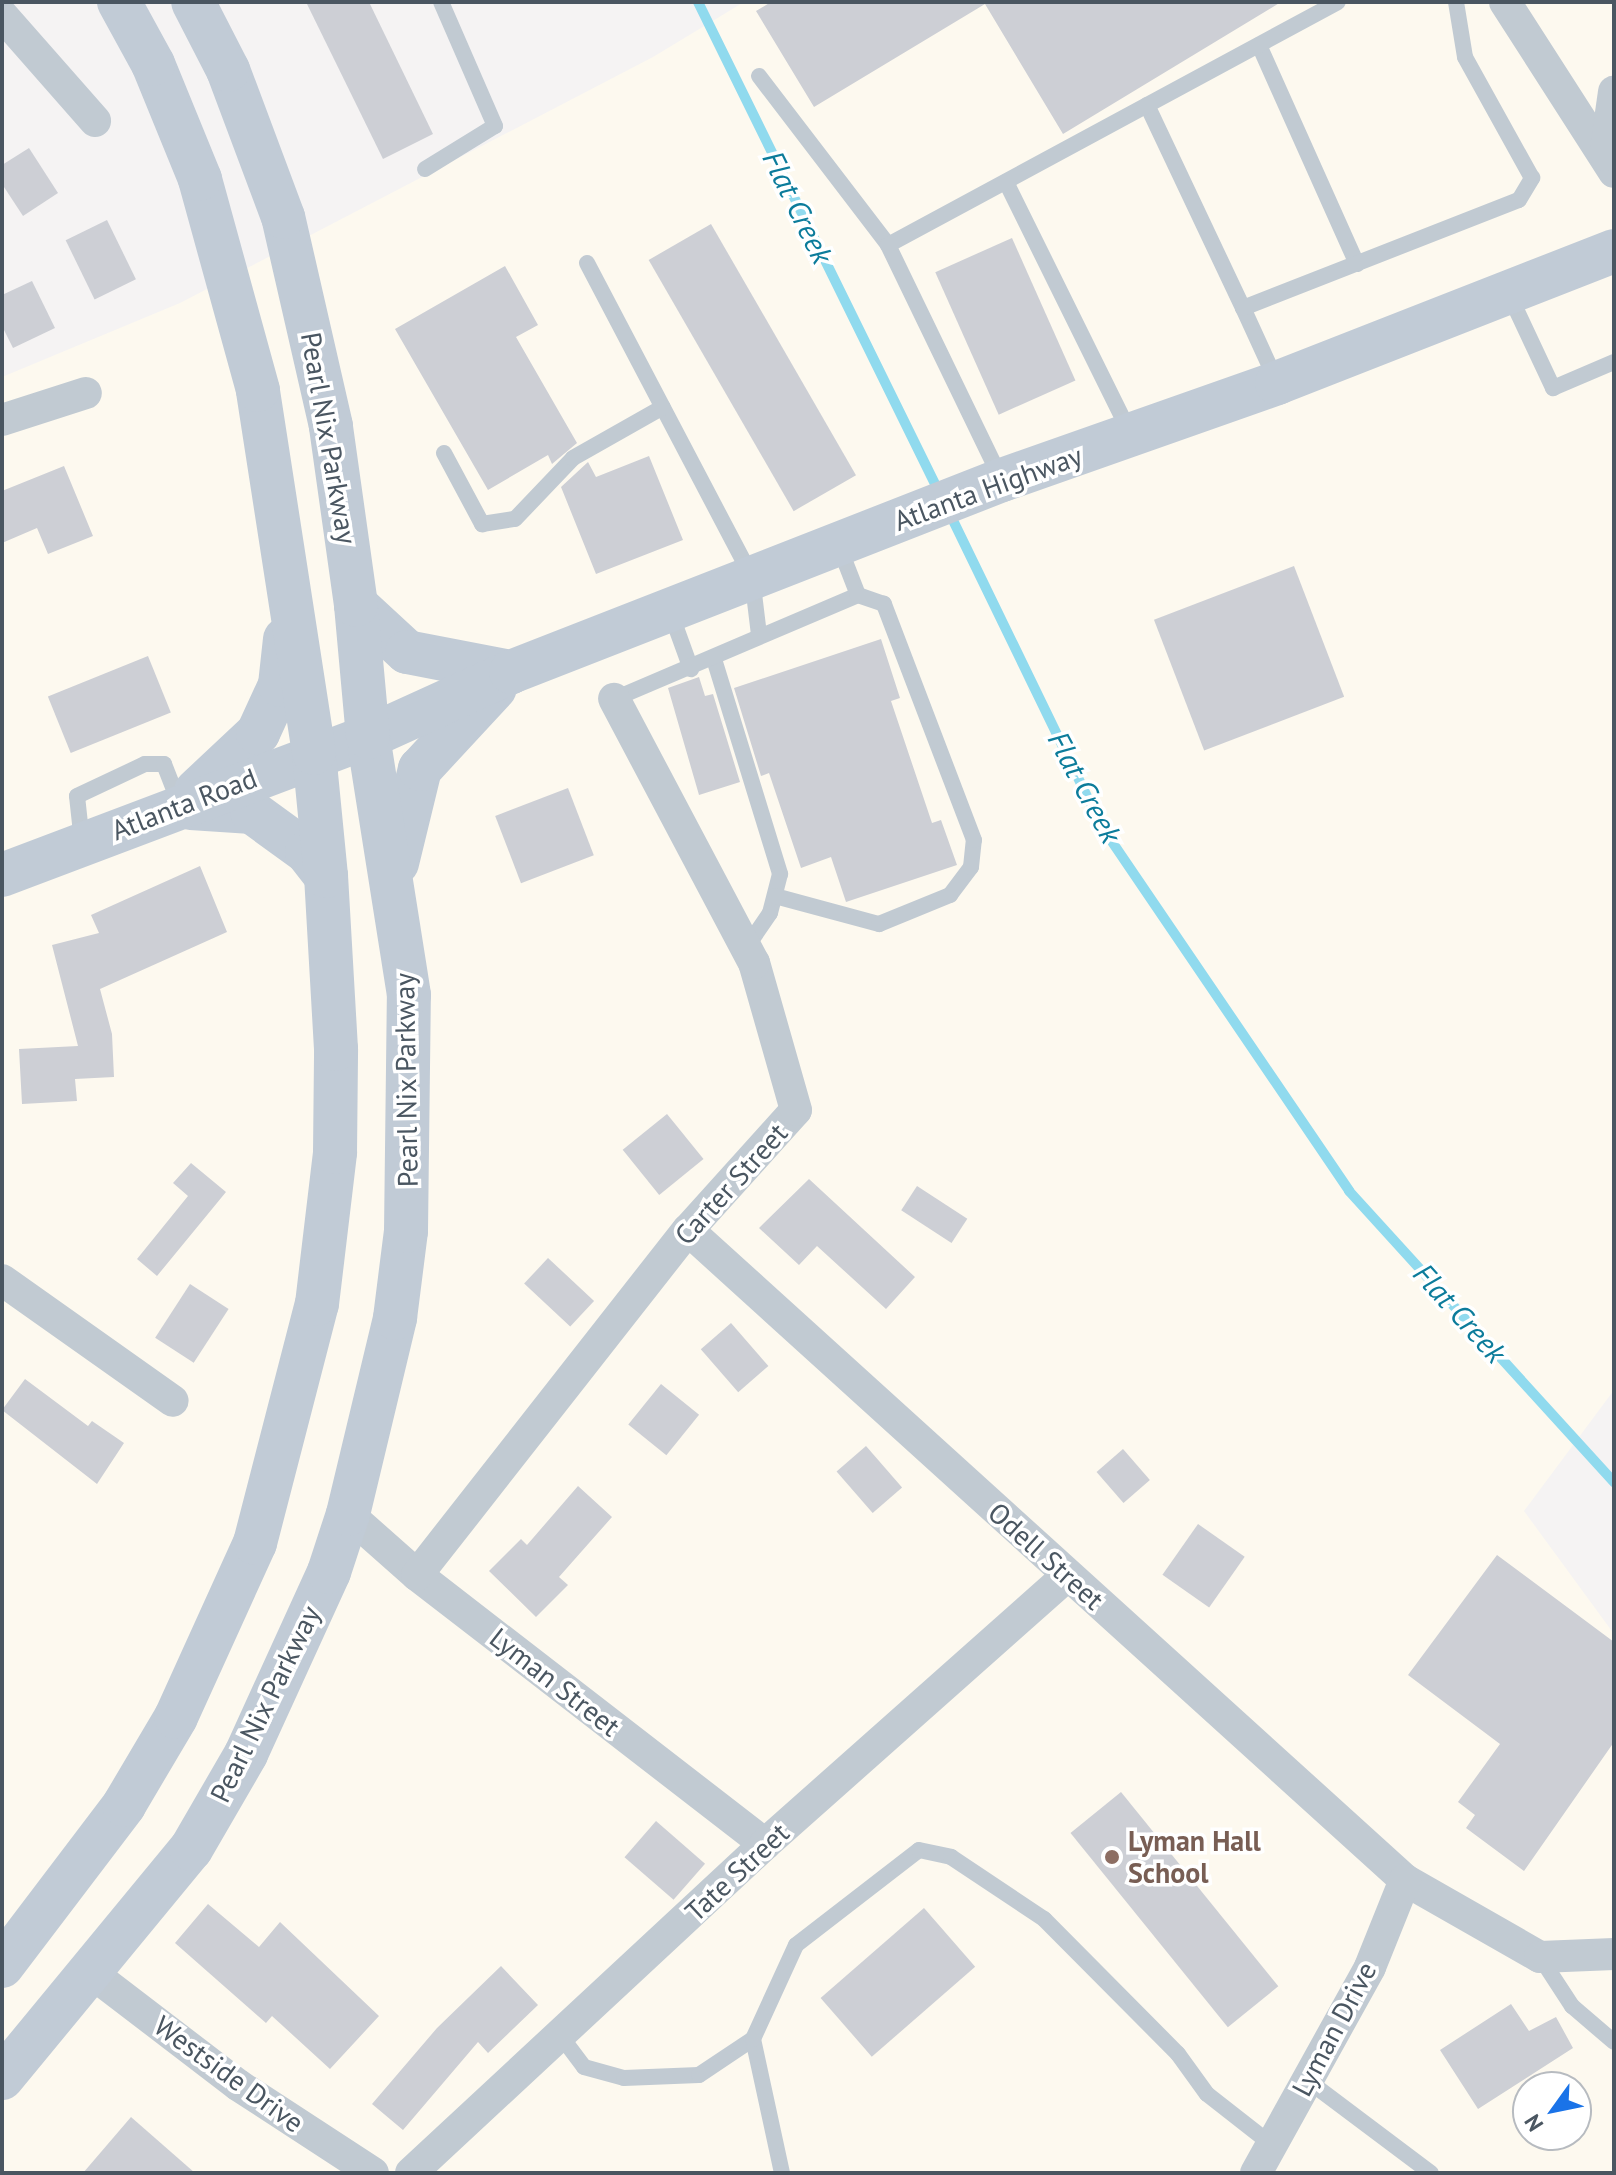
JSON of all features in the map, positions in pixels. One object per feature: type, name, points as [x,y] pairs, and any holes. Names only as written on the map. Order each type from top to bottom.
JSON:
[{"type":"main road","points":[[8,1946],[124,1805],[176,1717],[249,1556],[272,1492],[317,1304],[335,1152],[326,876],[314,753],[258,390],[200,179],[153,64],[119,2]]},
{"type":"main road","name":"Pearl Nix Parkway","points":[[2,2078],[191,1849],[246,1754],[329,1572],[348,1514],[395,1318],[406,1231],[409,995],[368,737],[356,605],[331,426],[283,217],[228,70],[193,2]]},
{"type":"main road","name":"Atlanta Highway","points":[[368,737],[511,672],[752,577],[986,487],[1277,383],[1614,251]]},
{"type":"main road","points":[[180,807],[258,733],[280,685],[290,602]]},
{"type":"main road","points":[[356,605],[407,652],[511,672]]},
{"type":"main road","points":[[393,881],[420,769],[511,672]]},
{"type":"main road","name":"Atlanta Road","points":[[2,875],[314,753],[368,737]]},
{"type":"main road","points":[[180,807],[252,812],[307,852],[326,876]]},
{"type":"street","points":[[1505,2],[1610,164]]},
{"type":"street","points":[[2,15],[95,121]]},
{"type":"street","points":[[1610,164],[1614,92]]},
{"type":"street","points":[[2,420],[86,393]]},
{"type":"street","name":"Carter Street","points":[[417,1575],[688,1230],[796,1110],[746,948],[614,699]]},
{"type":"street","name":"Odell Street","points":[[688,1230],[1405,1880],[1540,1957]]},
{"type":"street","points":[[2,1280],[173,1401]]},
{"type":"street","name":"Lyman Street","points":[[348,1514],[417,1575],[765,1844]]},
{"type":"street","name":"Tate Street","points":[[411,2173],[765,1844],[1067,1576]]},
{"type":"street","name":"Lyman Drive","points":[[1264,2164],[1370,1967],[1405,1880]]},
{"type":"street","points":[[1540,1957],[1614,1954]]},
{"type":"street","name":"Westside Drive","points":[[89,1971],[238,2085],[373,2173]]},
{"type":"lane","points":[[425,169],[495,126],[441,2]]},
{"type":"lane","points":[[888,245],[1338,2]]},
{"type":"lane","points":[[1243,308],[1519,200],[1532,178],[1465,57],[1456,2]]},
{"type":"lane","points":[[1259,45],[1357,264]]},
{"type":"lane","points":[[759,76],[888,245],[986,487]]},
{"type":"lane","points":[[1147,105],[1277,383]]},
{"type":"lane","points":[[1006,182],[1131,436]]},
{"type":"lane","points":[[587,263],[752,577],[759,635]]},
{"type":"lane","points":[[1508,293],[1553,388],[1614,362]]},
{"type":"lane","points":[[444,453],[482,524],[515,519],[573,458],[663,407]]},
{"type":"lane","points":[[848,540],[858,595]]},
{"type":"lane","points":[[614,699],[691,669],[759,635],[858,595],[884,604],[974,840],[971,867],[950,895],[879,924],[775,896]]},
{"type":"lane","points":[[669,610],[691,669]]},
{"type":"lane","points":[[714,659],[780,874],[770,913],[746,948]]},
{"type":"lane","points":[[560,2035],[584,2067],[624,2078],[699,2075],[753,2039],[796,1945],[919,1850],[951,1857],[1044,1919],[1178,2054],[1264,2164]]},
{"type":"lane","points":[[1540,1957],[1572,2006],[1614,2042]]},
{"type":"lane","points":[[753,2039],[782,2173]]},
{"type":"lane","points":[[1307,2080],[1431,2173]]},
{"type":"shaded area","points":[[744,2],[1614,2],[1614,1390],[1524,1511],[1614,1634],[1614,2173],[2,2173],[2,377],[180,303],[653,57]]},
{"type":"building","points":[[306,2],[369,2],[433,134],[383,159]]},
{"type":"building","points":[[771,2],[1281,2],[1063,134],[985,4],[814,107],[756,11]]},
{"type":"building","points":[[29,148],[58,193],[23,216],[2,184],[2,165]]},
{"type":"building","points":[[107,220],[136,279],[95,299],[66,240]]},
{"type":"building","points":[[711,224],[856,475],[794,511],[649,260]]},
{"type":"building","points":[[1012,238],[1075,381],[999,415],[935,272]]},
{"type":"building","points":[[505,266],[538,325],[516,337],[577,443],[552,464],[548,455],[488,490],[395,329]]},
{"type":"building","points":[[32,281],[55,328],[13,348],[2,326],[2,295]]},
{"type":"building","points":[[649,456],[683,540],[596,574],[561,487],[588,462],[596,477]]},
{"type":"building","points":[[64,466],[93,536],[48,554],[37,528],[2,543],[2,491]]},
{"type":"building","points":[[1294,566],[1344,697],[1204,750],[1154,620]]},
{"type":"building","points":[[881,639],[900,698],[891,701],[932,823],[941,820],[957,865],[846,902],[831,857],[801,868],[769,773],[761,776],[734,688]]},
{"type":"building","points":[[148,656],[171,713],[71,753],[48,696]]},
{"type":"building","points":[[699,677],[705,696],[713,694],[740,782],[699,795],[668,688]]},
{"type":"building","points":[[568,788],[594,855],[521,883],[495,816]]},
{"type":"building","points":[[200,866],[227,932],[100,989],[112,1034],[114,1077],[75,1079],[77,1101],[22,1104],[19,1049],[78,1046],[52,945],[99,933],[91,915]]},
{"type":"building","points":[[667,1114],[704,1159],[659,1195],[623,1150]]},
{"type":"building","points":[[191,1163],[226,1192],[157,1276],[137,1259],[188,1196],[173,1183]]},
{"type":"building","points":[[809,1179],[915,1277],[886,1309],[817,1246],[799,1265],[759,1228]]},
{"type":"building","points":[[917,1186],[967,1219],[952,1243],[901,1210]]},
{"type":"building","points":[[548,1258],[594,1301],[570,1327],[524,1284]]},
{"type":"building","points":[[190,1284],[229,1309],[194,1363],[155,1338]]},
{"type":"building","points":[[731,1323],[768,1366],[738,1392],[701,1349]]},
{"type":"building","points":[[25,1379],[88,1426],[92,1421],[124,1443],[97,1484],[2,1410]]},
{"type":"building","points":[[661,1384],[699,1415],[666,1455],[628,1424]]},
{"type":"building","points":[[866,1446],[902,1488],[873,1513],[837,1472]]},
{"type":"building","points":[[1123,1449],[1150,1480],[1123,1503],[1097,1472]]},
{"type":"building","points":[[578,1486],[612,1517],[559,1577],[568,1585],[536,1617],[489,1571],[521,1539],[527,1545]]},
{"type":"building","points":[[1198,1524],[1245,1557],[1209,1607],[1162,1575]]},
{"type":"building","points":[[1497,1555],[1614,1642],[1614,1742],[1524,1871],[1466,1828],[1475,1815],[1458,1802],[1500,1744],[1408,1675]]},
{"type":"building","points":[[1121,1792],[1278,1986],[1228,2027],[1070,1833]]},
{"type":"building","points":[[656,1821],[705,1864],[674,1900],[625,1857]]},
{"type":"building","points":[[208,1904],[259,1947],[280,1922],[379,2016],[330,2069],[272,2016],[266,2023],[175,1943]]},
{"type":"building","points":[[924,1908],[975,1967],[872,2057],[821,1998]]},
{"type":"building","points":[[501,1966],[538,2005],[488,2053],[478,2042],[403,2130],[372,2104],[437,2028]]},
{"type":"building","points":[[1511,2004],[1529,2031],[1556,2017],[1573,2048],[1537,2071],[1512,2071],[1512,2087],[1478,2109],[1440,2050]]},
{"type":"building","points":[[131,2117],[195,2173],[83,2173]]},
{"type":"waterway","name":"Flat Creek","points":[[698,2],[939,492]]},
{"type":"waterway","name":"Flat Creek","points":[[948,510],[1102,827],[1349,1191],[1614,1482]]},
{"type":"place","name":"Lyman Hall School","points":[[1112,1857]]}]
